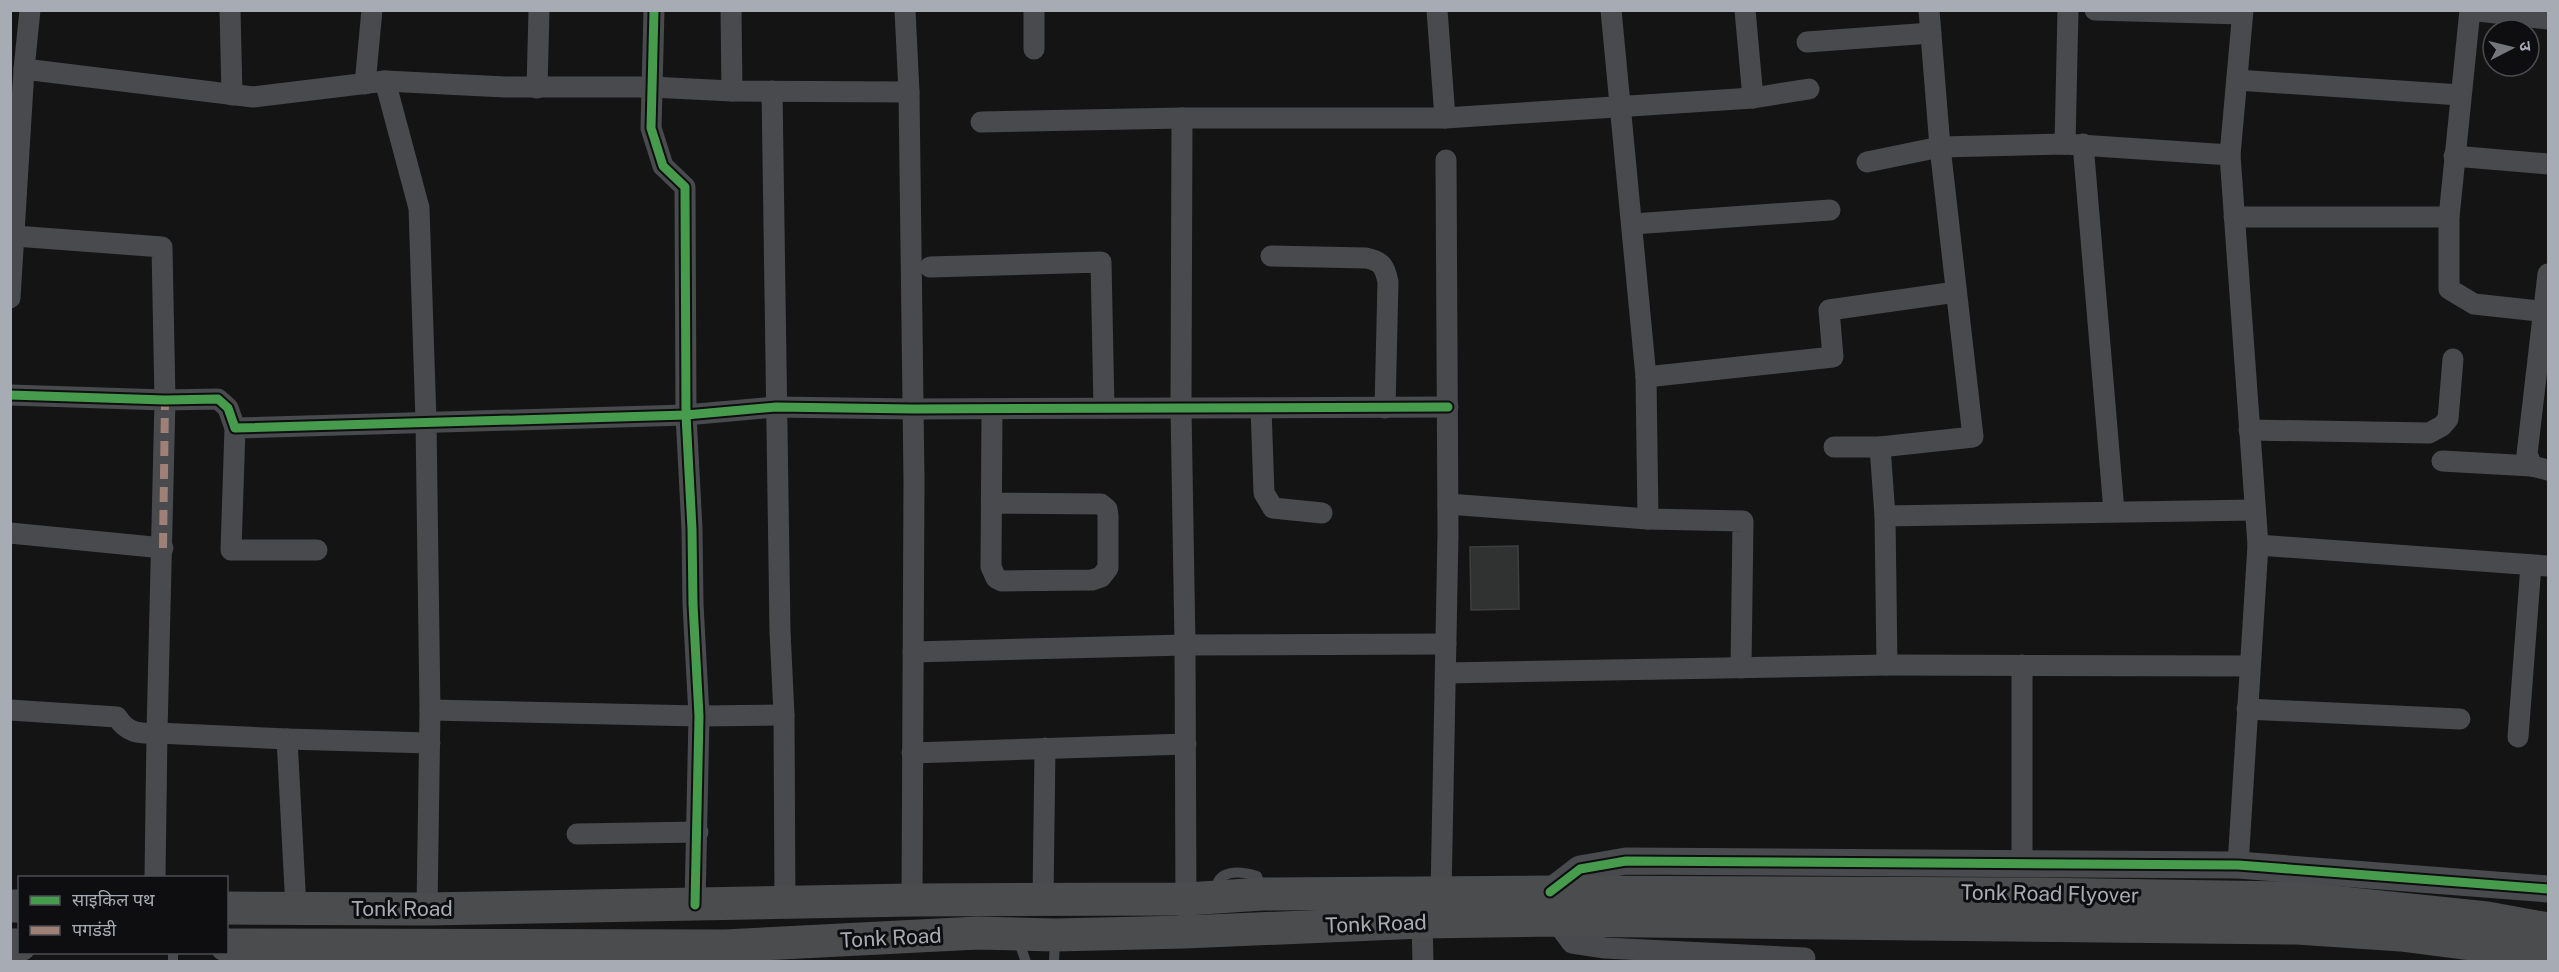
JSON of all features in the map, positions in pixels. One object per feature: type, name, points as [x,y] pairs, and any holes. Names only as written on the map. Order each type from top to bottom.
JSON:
[{"type":"main road","name":"Tonk Road","points":[[228,908],[427,909],[912,900],[1201,899],[1262,894],[1441,895],[1552,906]]},
{"type":"main road","name":"Tonk Road Flyover","points":[[1597,907],[2034,894],[2293,898],[2487,918],[2548,929]]},
{"type":"main road","name":"Tonk Road","points":[[228,945],[726,954],[978,933],[1021,948],[1055,948],[1185,932],[1422,922],[1552,906]]},
{"type":"main road","name":"Tonk Road Flyover","points":[[1552,906],[2296,928],[2401,935],[2548,954]]},
{"type":"street","points":[[10,298],[24,69],[30,10]]},
{"type":"street","points":[[230,10],[232,95]]},
{"type":"street","points":[[372,10],[375,82],[418,208],[426,421],[430,710],[427,909]]},
{"type":"street","points":[[537,88],[539,10]]},
{"type":"street","points":[[654,10],[651,128],[663,166],[685,187],[686,415],[699,716],[695,905]]},
{"type":"street","points":[[730,10],[732,91]]},
{"type":"street","points":[[905,10],[909,92],[913,409],[912,900]]},
{"type":"street","points":[[1034,10],[1034,49]]},
{"type":"street","points":[[1437,10],[1445,118]]},
{"type":"street","points":[[1611,10],[1622,106],[1646,377],[1648,519]]},
{"type":"street","points":[[1745,10],[1753,98]]},
{"type":"street","points":[[1834,447],[1880,447],[1973,437],[1940,147],[1929,10]]},
{"type":"street","points":[[2068,10],[2074,144],[2114,511]]},
{"type":"street","points":[[2095,10],[2242,12],[2230,155],[2258,545],[2238,865]]},
{"type":"street","points":[[2547,312],[2474,304],[2449,289],[2449,218],[2470,10],[2548,19]]},
{"type":"street","points":[[1807,42],[1931,33]]},
{"type":"street","points":[[24,69],[253,97],[375,82],[537,88],[651,87],[732,91],[909,92]]},
{"type":"street","points":[[2236,80],[2460,95]]},
{"type":"street","points":[[981,122],[1182,118],[1445,118],[1753,98],[1809,89]]},
{"type":"street","points":[[772,91],[780,632],[784,715],[785,903]]},
{"type":"street","points":[[1182,118],[1181,408],[1186,744],[1201,899],[1185,932]]},
{"type":"street","points":[[1867,162],[1940,147],[2074,144],[2230,155]]},
{"type":"street","points":[[2454,156],[2548,164]]},
{"type":"street","points":[[1441,895],[1448,504],[1446,160]]},
{"type":"street","points":[[1633,224],[1830,210]]},
{"type":"street","points":[[2234,217],[2449,218]]},
{"type":"street","points":[[15,236],[162,247],[165,400],[155,876]]},
{"type":"street","points":[[1271,256],[1366,258],[1378,260],[1385,268],[1388,282],[1385,408]]},
{"type":"street","points":[[930,267],[1101,262],[1104,408]]},
{"type":"street","points":[[2540,468],[2527,454],[2527,438],[2547,312],[2548,273]]},
{"type":"street","points":[[1646,377],[1833,357],[1829,310],[1956,292]]},
{"type":"street","points":[[2249,430],[2429,433],[2442,426],[2448,419],[2453,359]]},
{"type":"street","points":[[10,395],[165,400],[218,399],[228,408],[235,428],[231,550],[317,550]]},
{"type":"street","points":[[235,428],[686,415],[777,407],[913,409],[1448,407]]},
{"type":"street","points":[[1261,408],[1264,493],[1268,502],[1273,508],[1322,513]]},
{"type":"street","points":[[992,409],[991,567],[996,578],[1002,581],[1092,580],[1101,578],[1108,568],[1108,516],[1107,509],[1101,504],[992,503]]},
{"type":"street","points":[[1880,447],[1885,516],[1887,665]]},
{"type":"street","points":[[2442,461],[2540,468]]},
{"type":"street","points":[[1448,504],[1648,519],[1743,521],[1741,668]]},
{"type":"street","points":[[1885,516],[2255,510]]},
{"type":"street","points":[[10,533],[163,548]]},
{"type":"street","points":[[2258,545],[2540,565],[2518,737]]},
{"type":"street","points":[[913,652],[1185,645],[1446,644]]},
{"type":"street","points":[[1446,673],[1887,665],[2250,666]]},
{"type":"street","points":[[2022,665],[2022,864]]},
{"type":"street","points":[[2247,709],[2460,719]]},
{"type":"street","points":[[10,710],[117,717],[123,727],[139,734],[430,743]]},
{"type":"street","points":[[430,710],[699,716],[784,715]]},
{"type":"street","points":[[286,740],[296,908]]},
{"type":"street","points":[[912,753],[1186,744]]},
{"type":"street","points":[[1043,899],[1045,748]]},
{"type":"street","points":[[577,834],[698,832]]},
{"type":"street","points":[[1805,958],[1653,956],[1572,943],[1552,906],[1580,869],[1626,861],[2238,865],[2548,889]]},
{"type":"street","points":[[1422,922],[1423,962]]},
{"type":"building","points":[[1518,546],[1519,609],[1471,610],[1470,547]]},
{"type":"marked path","points":[[163,548],[165,400]]},
{"type":"cycle path","points":[[654,10],[651,128],[663,166],[685,187],[686,415],[699,716],[695,905]]},
{"type":"cycle path","points":[[10,395],[165,400],[218,399],[228,408],[235,428],[686,415],[776,407],[913,409],[1448,407]]},
{"type":"cycle path","points":[[1550,892],[1580,869],[1626,861],[2238,865],[2548,889]]}]
